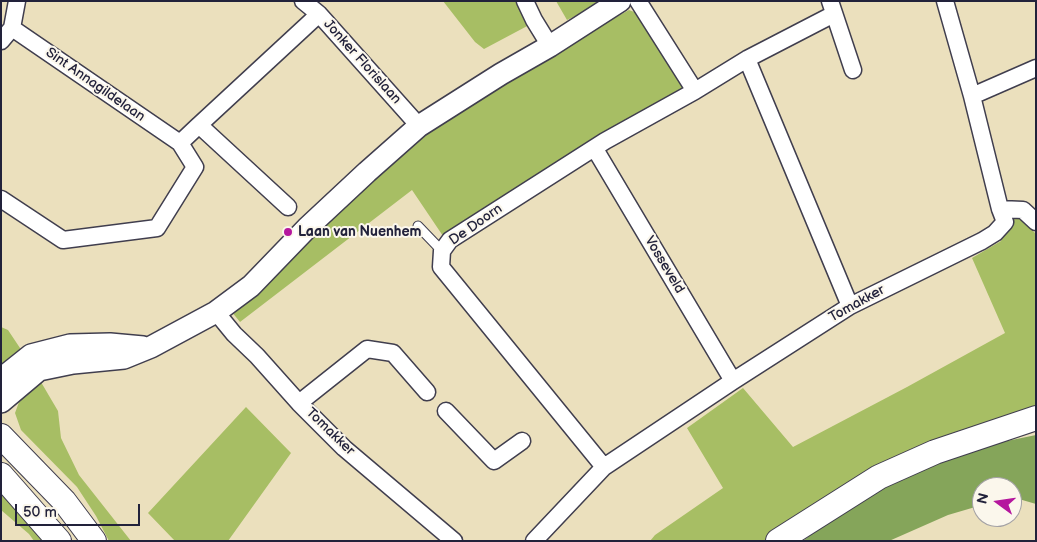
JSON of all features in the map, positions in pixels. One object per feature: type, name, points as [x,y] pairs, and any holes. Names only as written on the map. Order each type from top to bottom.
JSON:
[{"type":"main road","points":[[784,539],[879,477],[935,452],[1036,418]]},
{"type":"main road","points":[[992,432],[1036,429]]},
{"type":"main road","points":[[1,436],[64,502],[94,541]]},
{"type":"main road","points":[[1,475],[59,541]]},
{"type":"street","points":[[1,41],[12,28],[17,1]]},
{"type":"street","name":"Jonker Florislaan","points":[[302,1],[319,14],[419,126]]},
{"type":"street","points":[[525,1],[550,46]]},
{"type":"street","points":[[1,402],[39,370],[73,363],[124,358],[150,347],[216,312],[251,286],[307,228],[366,172],[419,126],[620,1]]},
{"type":"street","points":[[638,1],[695,90]]},
{"type":"street","name":"Tomakker","points":[[519,541],[535,540],[604,467],[733,381],[850,306],[995,233],[1005,222],[946,1]]},
{"type":"street","name":"De Doorn","points":[[604,467],[441,267],[442,251],[450,240],[605,141],[832,8],[853,70]]},
{"type":"street","points":[[1,199],[63,240],[157,228],[195,167],[180,143],[319,14]]},
{"type":"street","name":"Sint Annagildelaan","points":[[12,28],[180,143]]},
{"type":"street","points":[[747,59],[850,306]]},
{"type":"street","points":[[972,96],[1036,68]]},
{"type":"street","points":[[199,125],[288,207]]},
{"type":"street","name":"Vosseveld","points":[[595,149],[733,381]]},
{"type":"street","points":[[1000,209],[1023,210],[1036,222]]},
{"type":"street","name":"Tomakker","points":[[216,312],[234,334],[344,448],[454,541]]},
{"type":"street","points":[[1,379],[31,355],[70,345],[110,344],[150,347]]},
{"type":"street","points":[[300,403],[367,349],[393,353],[427,392]]},
{"type":"street","points":[[446,411],[494,461],[522,441]]},
{"type":"lane","points":[[418,226],[442,251]]},
{"type":"green space","points":[[443,1],[521,1],[531,24],[484,49],[475,42]]},
{"type":"green space","points":[[556,1],[606,1],[567,20]]},
{"type":"green space","points":[[629,10],[642,15],[689,86],[443,236],[412,190],[240,322],[231,311],[414,135],[499,82]]},
{"type":"green space","points":[[1019,217],[1036,234],[1036,412],[965,430],[898,455],[819,501],[765,541],[650,541],[655,535],[723,488],[687,428],[743,388],[793,447],[1005,333],[972,258],[1001,241],[1010,221]]},
{"type":"green space","points":[[1,327],[8,330],[22,351],[1,369]]},
{"type":"green space","points":[[38,377],[58,411],[61,438],[79,475],[131,541],[109,541],[96,516],[77,487],[21,430],[15,413],[22,394]]},
{"type":"green space","points":[[246,407],[291,453],[228,541],[175,541],[148,513]]},
{"type":"green space","points":[[1036,435],[1036,504],[1022,500],[1022,477],[972,477],[972,508],[948,515],[889,541],[803,541],[832,518],[909,474],[973,448]]},
{"type":"green space","points":[[1,491],[46,541],[34,541],[29,534],[1,510]]},
{"type":"place","name":"Laan van Nuenhem","points":[[288,232]]}]
